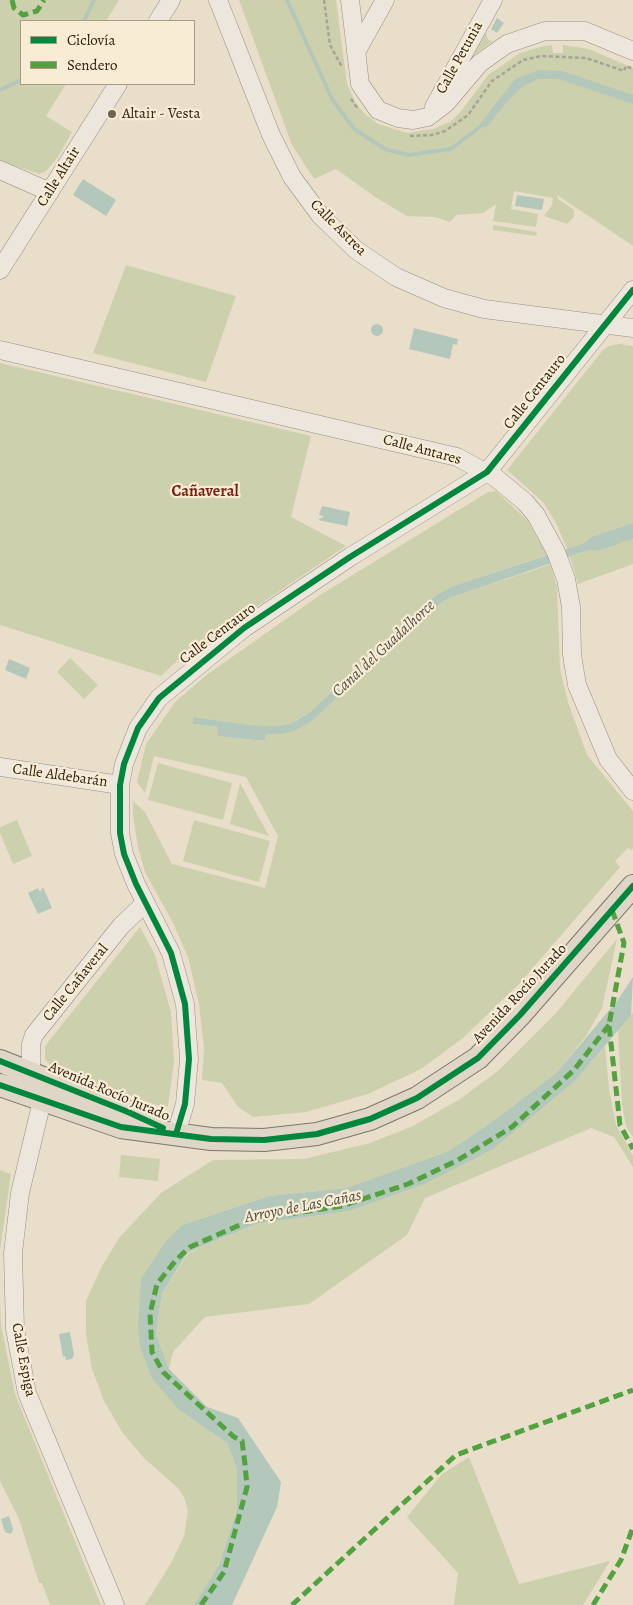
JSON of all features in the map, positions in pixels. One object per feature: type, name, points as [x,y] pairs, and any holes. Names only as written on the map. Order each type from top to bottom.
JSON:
[{"type":"main road","name":"Avenida Rocío Jurado","points":[[42,1100],[120,1128],[211,1139],[264,1140],[317,1134],[370,1119],[418,1098],[484,1052],[520,1015],[633,886]]},
{"type":"main road","name":"Avenida Rocío Jurado","points":[[0,1061],[128,1112],[176,1134]]},
{"type":"main road","points":[[0,1085],[42,1100]]},
{"type":"main road","name":"Avenida Rocío Jurado","points":[[42,1100],[60,1098],[130,1121],[148,1122]]},
{"type":"street","points":[[159,20],[172,0]]},
{"type":"street","name":"Calle Astrea","points":[[218,0],[271,135],[292,177],[320,214],[356,250],[396,277],[444,298],[484,309],[633,328]]},
{"type":"street","name":"Calle Petunia","points":[[428,117],[493,0]]},
{"type":"street","points":[[350,3],[360,84],[378,110],[398,118],[413,120],[428,117],[446,103],[480,63],[507,44],[546,31],[585,31],[633,51]]},
{"type":"street","points":[[350,3],[359,13],[367,14],[382,6]]},
{"type":"street","points":[[356,52],[382,6]]},
{"type":"street","name":"Calle Altair","points":[[0,270],[117,85]]},
{"type":"street","points":[[0,170],[50,192]]},
{"type":"street","name":"Calle Centauro","points":[[176,1134],[185,1104],[189,1059],[185,1004],[171,953],[145,902],[124,854],[120,833],[120,785],[124,764],[138,728],[159,698],[244,628],[350,557],[487,472],[633,290]]},
{"type":"street","name":"Calle Antares","points":[[0,350],[457,457],[487,472],[526,502],[536,515],[554,547],[562,567],[571,607],[572,655],[577,685],[608,759],[633,791]]},
{"type":"street","name":"Calle Aldebarán","points":[[0,767],[120,785]]},
{"type":"street","name":"Calle Cañaveral","points":[[31,1073],[31,1044],[34,1035],[121,926],[145,902]]},
{"type":"street","name":"Calle Espiga","points":[[42,1100],[20,1194],[13,1253],[15,1329],[27,1393],[115,1605]]},
{"type":"path","points":[[324,0],[330,45],[343,68]]},
{"type":"path","points":[[514,57],[517,64]]},
{"type":"green space","points":[[0,0],[119,0],[107,20],[20,20],[20,85],[65,85],[46,116],[72,132],[58,157],[46,171],[39,174],[0,161]]},
{"type":"green space","points":[[239,0],[336,0],[347,84],[355,102],[365,114],[378,124],[407,133],[433,129],[450,122],[462,110],[488,75],[520,53],[540,47],[552,45],[553,53],[563,53],[563,45],[589,49],[633,68],[633,246],[557,195],[558,199],[574,210],[574,217],[567,224],[544,216],[552,205],[553,198],[514,191],[511,209],[538,214],[536,227],[493,221],[496,204],[483,213],[456,215],[450,222],[435,217],[407,216],[375,197],[336,169],[314,179],[292,145]]},
{"type":"green space","points":[[486,33],[488,40],[493,41],[474,55],[458,79]]},
{"type":"green space","points":[[493,225],[537,232],[536,236],[493,230]]},
{"type":"green space","points":[[126,265],[236,296],[206,382],[93,353]]},
{"type":"green space","points":[[619,344],[633,346],[633,523],[592,537],[585,543],[567,549],[557,525],[544,503],[507,470],[603,350],[609,346]]},
{"type":"green space","points":[[0,363],[311,436],[291,517],[346,546],[178,660],[161,676],[0,625]]},
{"type":"green space","points":[[496,491],[528,521],[547,555],[453,586],[436,595],[309,713],[292,723],[278,726],[251,725],[193,717],[192,724],[218,727],[218,736],[265,741],[266,734],[282,734],[312,721],[433,609],[447,599],[551,564],[557,588],[560,669],[568,702],[587,755],[633,811],[633,848],[631,850],[628,848],[615,861],[620,867],[519,984],[463,1038],[421,1069],[368,1094],[306,1112],[253,1117],[238,1107],[222,1083],[202,1080],[204,1048],[199,1004],[188,957],[173,923],[145,872],[138,847],[133,816],[133,801],[145,812],[172,864],[265,888],[278,836],[246,777],[154,756],[145,793],[137,782],[146,744],[175,702],[208,674],[320,595],[488,492]]},
{"type":"green space","points":[[633,539],[633,564],[578,584],[570,557],[589,550],[598,551]]},
{"type":"green space","points":[[70,658],[98,685],[84,699],[57,672]]},
{"type":"green space","points":[[158,763],[232,783],[223,820],[148,800]]},
{"type":"green space","points":[[240,783],[269,836],[230,824]]},
{"type":"green space","points":[[17,820],[32,856],[13,864],[0,833],[0,827]]},
{"type":"green space","points":[[194,820],[270,841],[259,882],[183,861]]},
{"type":"green space","points":[[140,927],[155,955],[171,1012],[174,1062],[168,1106],[165,1108],[52,1068],[45,1059],[45,1046]]},
{"type":"green space","points":[[617,939],[602,1008],[586,1036],[557,1072],[496,1119],[449,1151],[348,1188],[269,1196],[182,1225],[138,1327],[179,1410],[227,1443],[237,1469],[237,1510],[219,1565],[194,1605],[145,1605],[171,1563],[184,1536],[188,1511],[184,1497],[178,1488],[144,1458],[122,1432],[104,1401],[92,1369],[86,1334],[86,1301],[101,1268],[119,1238],[161,1193],[213,1160],[304,1159],[370,1143],[413,1126],[460,1099],[499,1070],[556,1013]]},
{"type":"green space","points":[[633,1012],[633,1137],[626,1126],[622,1104],[618,1030]]},
{"type":"green space","points":[[605,1046],[609,1089],[616,1125],[633,1156],[633,1167],[614,1137],[591,1128],[425,1198],[407,1235],[309,1304],[205,1317],[173,1352],[169,1369],[156,1334],[162,1293],[189,1252],[256,1224],[349,1211],[576,1080]]},
{"type":"green space","points":[[121,1155],[160,1159],[158,1181],[119,1177]]},
{"type":"green space","points":[[0,1170],[11,1174],[0,1251]]},
{"type":"green space","points":[[0,1302],[1,1325],[15,1394],[101,1605],[50,1605],[42,1583],[39,1583],[19,1519],[0,1481]]},
{"type":"green space","points":[[469,1457],[519,1584],[610,1561],[583,1605],[454,1605],[458,1573],[407,1517],[442,1474]]},
{"type":"water","points":[[497,18],[504,23],[497,33],[491,29]]},
{"type":"water","points":[[539,70],[562,71],[633,95],[633,104],[558,79],[538,79],[522,87],[486,128],[481,123],[515,79]]},
{"type":"water","points":[[83,179],[116,200],[106,216],[73,195]]},
{"type":"water","points":[[517,195],[544,199],[542,210],[515,206]]},
{"type":"water","points":[[379,324],[382,325],[382,335],[375,336],[372,335],[371,328],[372,325]]},
{"type":"water","points":[[414,328],[458,339],[457,345],[453,344],[450,359],[409,349]]},
{"type":"water","points":[[322,506],[350,512],[347,526],[318,520],[324,516],[319,515]]},
{"type":"water","name":"Canal del Guadalhorce","points":[[633,523],[633,539],[598,551],[589,550],[447,599],[433,609],[312,721],[296,730],[282,734],[266,734],[265,741],[217,736],[218,727],[192,724],[193,717],[251,725],[278,726],[292,723],[309,713],[436,595],[453,586],[585,543],[591,537]]},
{"type":"water","points":[[9,659],[30,668],[26,679],[5,670]]},
{"type":"water","points":[[43,887],[52,908],[38,914],[28,893],[38,888],[40,892]]},
{"type":"water","name":"Arroyo de Las Cañas","points":[[633,977],[631,1015],[576,1080],[493,1149],[424,1184],[349,1211],[256,1224],[188,1252],[162,1293],[156,1334],[169,1369],[207,1407],[238,1418],[281,1482],[277,1507],[232,1605],[194,1605],[219,1565],[237,1510],[237,1469],[227,1443],[179,1410],[152,1378],[140,1347],[138,1327],[141,1279],[166,1241],[182,1225],[269,1196],[347,1188],[449,1151],[496,1119],[557,1072],[617,1001]]},
{"type":"water","points":[[70,1332],[74,1355],[72,1359],[66,1360],[65,1356],[63,1357],[59,1334]]},
{"type":"water","points":[[9,1516],[13,1529],[11,1534],[5,1532],[1,1519]]},
{"type":"waterway","points":[[84,20],[94,0]]},
{"type":"waterway","points":[[287,0],[332,99],[354,129],[385,149],[408,155],[451,149],[485,123]]},
{"type":"waterway","points":[[0,90],[20,80]]},
{"type":"marked path","points":[[12,0],[14,8],[23,15],[37,11],[44,0]]},
{"type":"marked path","points":[[612,910],[624,943],[609,1025],[620,1125],[633,1149]]},
{"type":"marked path","points":[[201,1605],[224,1572],[247,1487],[242,1441],[234,1437],[163,1372],[152,1352],[150,1314],[157,1284],[176,1260],[190,1247],[251,1220],[342,1206],[408,1184],[458,1160],[512,1127],[574,1070],[609,1025]]},
{"type":"marked path","points":[[292,1605],[456,1455],[633,1390]]},
{"type":"marked path","points":[[593,1605],[621,1560],[633,1527]]},
{"type":"cycle path","points":[[176,1134],[185,1104],[189,1059],[185,1004],[171,953],[136,884],[124,854],[120,833],[120,785],[124,764],[138,728],[159,698],[244,628],[350,557],[487,472],[633,290]]},
{"type":"cycle path","points":[[0,1085],[121,1127],[211,1139],[264,1140],[317,1134],[370,1119],[417,1098],[478,1058],[520,1015],[633,886]]},
{"type":"cycle path","points":[[0,1061],[163,1128]]},
{"type":"place","name":"Altair - Vesta","points":[[112,114]]},
{"type":"district","name":"Cañaveral","points":[[205,492]]}]
